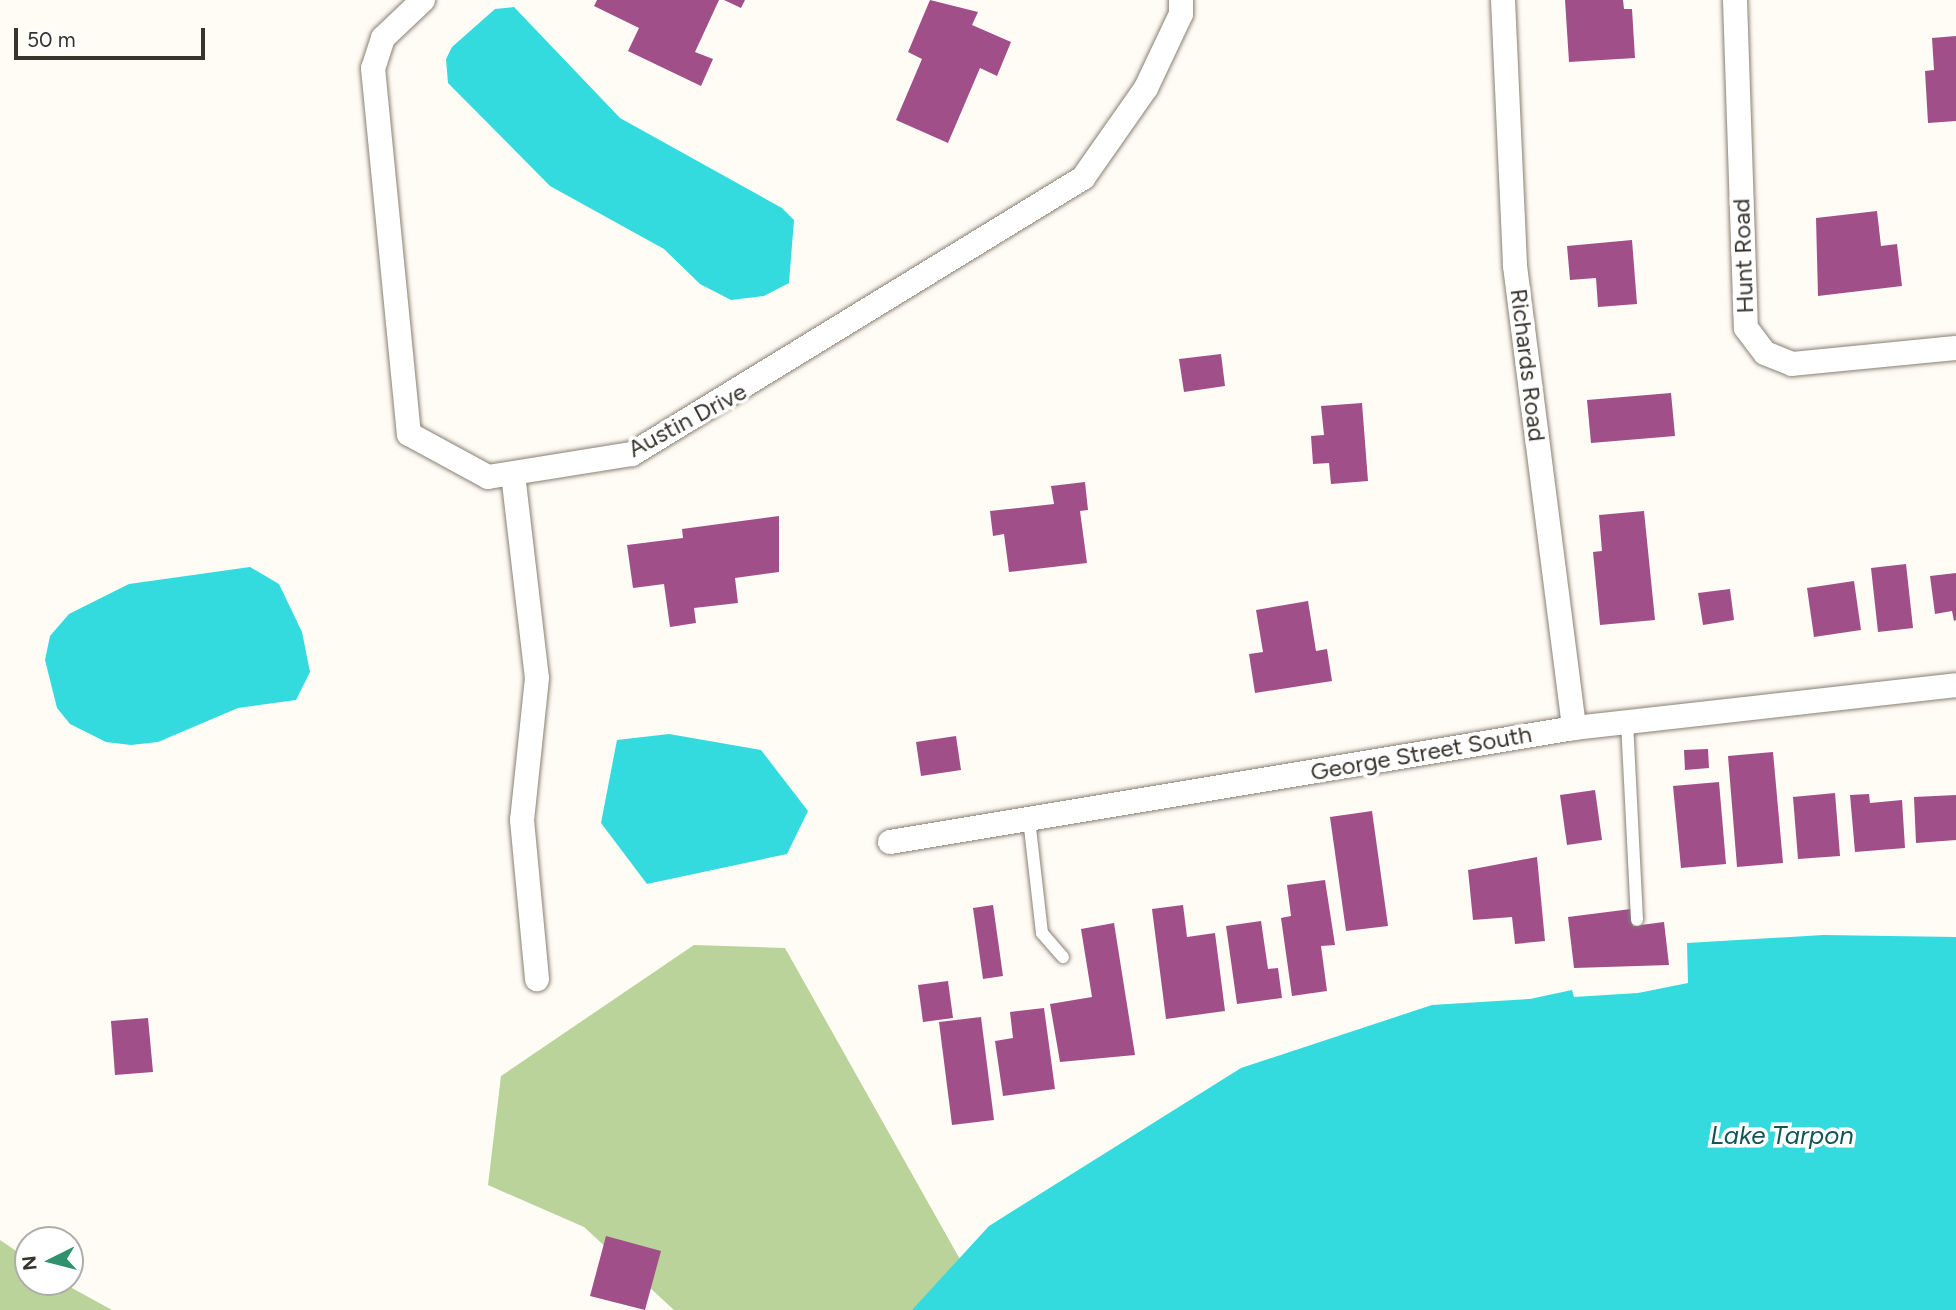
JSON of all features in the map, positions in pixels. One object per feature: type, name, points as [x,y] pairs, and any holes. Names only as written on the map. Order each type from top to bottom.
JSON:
[{"type":"street","name":"Austin Drive","points":[[423,0],[383,38],[373,68],[409,434],[488,477],[632,454],[1083,178],[1146,88],[1181,14],[1181,0]]},
{"type":"street","name":"Richards Road","points":[[1503,0],[1516,266],[1574,727]]},
{"type":"street","name":"Hunt Road","points":[[1735,0],[1746,328],[1765,353],[1792,363],[1956,348]]},
{"type":"street","points":[[513,474],[537,678],[522,820],[537,979]]},
{"type":"street","name":"George Street South","points":[[890,842],[1574,727],[1956,685]]},
{"type":"lane","points":[[1628,722],[1637,920]]},
{"type":"lane","points":[[1029,820],[1042,933],[1063,957]]},
{"type":"green space","points":[[694,945],[785,948],[971,1279],[941,1310],[674,1310],[584,1227],[488,1185],[501,1076]]},
{"type":"green space","points":[[0,1240],[14,1250],[14,1296],[84,1295],[112,1310],[0,1310]]},
{"type":"water","points":[[514,7],[620,118],[782,208],[794,220],[789,283],[764,296],[731,300],[700,284],[664,249],[550,186],[448,83],[446,59],[452,47],[495,9]]},
{"type":"water","points":[[250,567],[279,584],[302,632],[310,672],[296,700],[238,708],[158,742],[131,745],[106,742],[70,724],[57,708],[45,660],[50,636],[69,614],[129,584]]},
{"type":"water","points":[[669,734],[761,750],[808,811],[787,854],[647,884],[601,823],[617,740]]},
{"type":"water","name":"Lake Tarpon","points":[[1823,935],[1956,937],[1956,1310],[912,1310],[989,1226],[1241,1068],[1432,1005],[1530,999],[1572,990],[1574,997],[1638,993],[1688,983],[1687,943]]},
{"type":"building","points":[[597,0],[719,0],[695,52],[713,59],[701,86],[628,51],[639,28],[594,6]]},
{"type":"building","points":[[724,0],[745,0],[741,8]]},
{"type":"building","points":[[930,0],[978,12],[972,25],[1011,42],[997,76],[980,68],[948,143],[896,120],[922,59],[908,52]]},
{"type":"building","points":[[1565,0],[1623,0],[1624,9],[1632,9],[1635,58],[1569,62]]},
{"type":"building","points":[[1956,36],[1956,121],[1928,123],[1925,71],[1934,70],[1932,38]]},
{"type":"building","points":[[1877,211],[1881,246],[1897,244],[1902,286],[1818,296],[1816,218]]},
{"type":"building","points":[[1632,240],[1637,304],[1598,307],[1596,278],[1570,280],[1567,246]]},
{"type":"building","points":[[1221,354],[1225,386],[1184,392],[1179,359]]},
{"type":"building","points":[[1671,393],[1675,436],[1591,443],[1587,400]]},
{"type":"building","points":[[1362,403],[1368,481],[1331,484],[1329,463],[1313,464],[1311,436],[1324,435],[1321,406]]},
{"type":"building","points":[[1085,482],[1088,510],[1080,511],[1087,563],[1009,572],[1004,534],[993,536],[990,511],[1054,504],[1051,486]]},
{"type":"building","points":[[1644,511],[1655,620],[1600,625],[1593,552],[1602,551],[1599,515]]},
{"type":"building","points":[[779,516],[779,572],[735,578],[738,603],[694,608],[696,623],[670,627],[664,584],[633,588],[627,545],[683,538],[682,529]]},
{"type":"building","points":[[1906,564],[1913,628],[1878,632],[1871,568]]},
{"type":"building","points":[[1956,573],[1954,621],[1952,611],[1935,614],[1930,576]]},
{"type":"building","points":[[1854,581],[1861,630],[1814,637],[1807,588]]},
{"type":"building","points":[[1730,589],[1734,620],[1703,625],[1698,593]]},
{"type":"building","points":[[1308,601],[1316,651],[1327,649],[1332,681],[1255,693],[1249,654],[1263,652],[1256,610]]},
{"type":"building","points":[[956,736],[961,770],[921,776],[916,742]]},
{"type":"building","points":[[1708,749],[1709,768],[1685,770],[1684,750]]},
{"type":"building","points":[[1773,752],[1783,863],[1737,867],[1728,756]]},
{"type":"building","points":[[1719,782],[1726,864],[1681,868],[1673,786]]},
{"type":"building","points":[[1595,790],[1602,840],[1567,845],[1560,795]]},
{"type":"building","points":[[1835,793],[1840,856],[1798,859],[1793,797]]},
{"type":"building","points":[[1869,794],[1870,803],[1902,800],[1905,848],[1855,852],[1850,795]]},
{"type":"building","points":[[1956,795],[1956,840],[1916,843],[1914,797]]},
{"type":"building","points":[[1372,811],[1388,926],[1346,931],[1330,817]]},
{"type":"building","points":[[1537,857],[1545,941],[1515,944],[1512,917],[1473,920],[1468,870]]},
{"type":"building","points":[[1325,880],[1335,945],[1321,946],[1327,991],[1292,996],[1281,918],[1291,916],[1287,885]]},
{"type":"building","points":[[993,905],[1003,976],[983,979],[973,908]]},
{"type":"building","points":[[1183,905],[1187,937],[1215,933],[1225,1011],[1166,1019],[1152,909]]},
{"type":"building","points":[[1631,909],[1633,926],[1664,922],[1669,965],[1574,968],[1568,917]]},
{"type":"building","points":[[1261,921],[1268,969],[1278,968],[1282,998],[1237,1004],[1226,926]]},
{"type":"building","points":[[1114,923],[1135,1055],[1060,1062],[1050,1004],[1092,997],[1081,929]]},
{"type":"building","points":[[948,981],[953,1018],[923,1022],[918,985]]},
{"type":"building","points":[[1044,1008],[1055,1089],[1003,1096],[995,1041],[1013,1038],[1010,1012]]},
{"type":"building","points":[[981,1017],[994,1120],[952,1125],[939,1022]]},
{"type":"building","points":[[148,1018],[153,1072],[115,1075],[111,1021]]},
{"type":"building","points":[[606,1236],[661,1251],[645,1310],[590,1296]]}]
